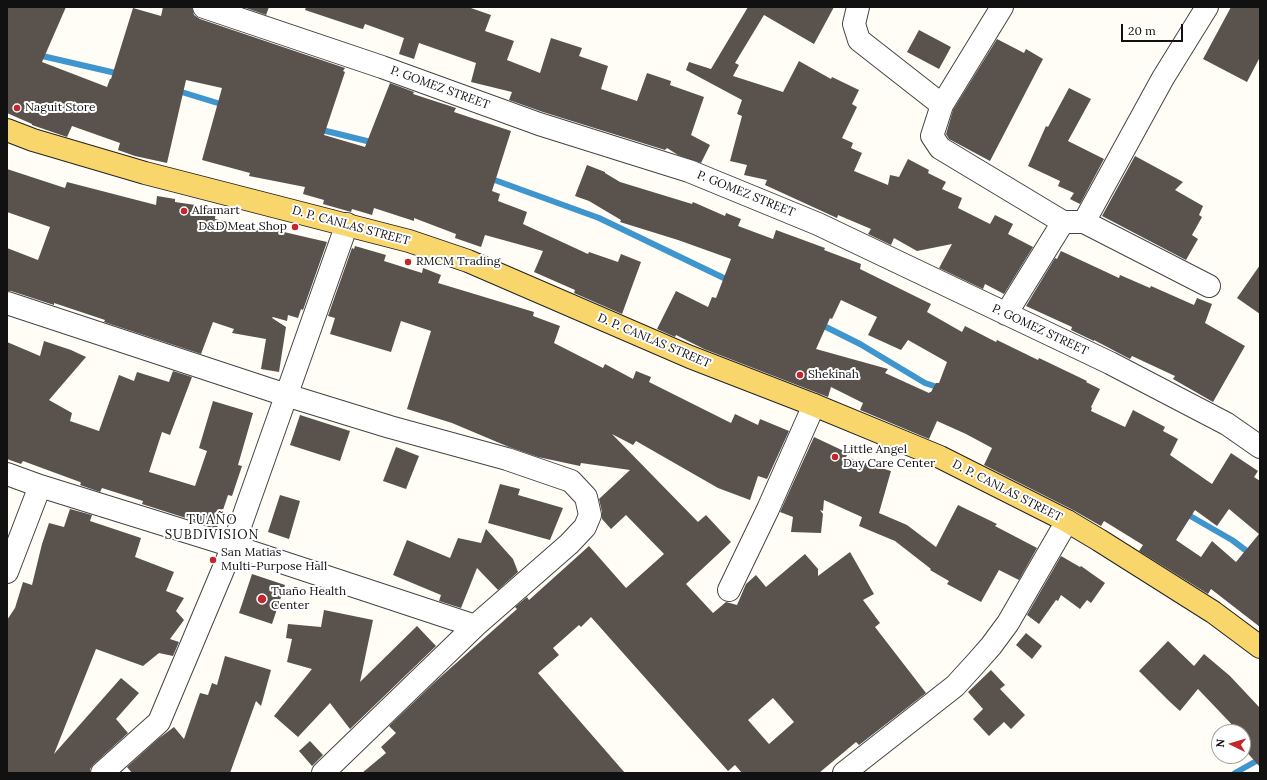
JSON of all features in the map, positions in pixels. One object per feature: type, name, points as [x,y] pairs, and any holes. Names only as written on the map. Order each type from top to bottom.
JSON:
[{"type":"main road","name":"D. P. CANLAS STREET","points":[[7,130],[33,140],[145,173],[347,224],[409,241],[468,261],[690,357],[814,405],[940,457],[1067,521],[1213,612],[1260,647]]},
{"type":"street","name":"P. GOMEZ STREET","points":[[204,7],[382,67],[539,124],[689,171],[818,224],[1110,363],[1227,424],[1260,447]]},
{"type":"street","points":[[858,7],[854,24],[860,40],[942,105]]},
{"type":"street","points":[[1002,7],[942,105],[932,136],[940,148],[1073,222],[1209,286]]},
{"type":"street","points":[[1006,314],[1073,222],[1208,7]]},
{"type":"street","points":[[102,773],[159,722],[233,546],[286,395],[341,246],[347,224]]},
{"type":"street","points":[[7,304],[286,395],[390,427],[507,459],[571,481],[586,497],[590,514],[585,527],[569,544],[475,626],[323,773]]},
{"type":"street","points":[[729,590],[768,509],[814,405]]},
{"type":"street","points":[[7,474],[40,486],[233,546],[475,626]]},
{"type":"street","points":[[7,572],[40,486]]},
{"type":"street","points":[[844,773],[955,686],[976,663],[991,646],[1008,622],[1067,521]]},
{"type":"building","points":[[7,7],[66,7],[42,62],[107,87],[111,79],[133,8],[161,16],[163,7],[192,7],[194,15],[200,19],[345,68],[324,135],[365,147],[390,83],[414,92],[413,94],[456,108],[454,112],[511,131],[492,191],[500,194],[498,201],[527,212],[523,224],[588,254],[589,252],[618,262],[621,254],[641,262],[622,314],[574,293],[575,290],[534,272],[543,251],[485,235],[481,247],[455,238],[456,234],[414,218],[414,221],[374,208],[372,215],[352,209],[351,212],[323,204],[324,200],[303,194],[305,187],[249,176],[250,173],[202,160],[222,88],[186,80],[167,163],[135,156],[118,150],[120,143],[72,126],[67,137],[32,125],[7,113]]},
{"type":"building","points":[[243,7],[269,7],[266,15]]},
{"type":"building","points":[[306,7],[468,7],[491,15],[485,31],[514,41],[507,60],[540,73],[551,38],[582,48],[579,56],[608,66],[601,89],[637,101],[647,73],[671,81],[670,85],[704,97],[691,135],[710,145],[701,163],[678,155],[667,148],[665,150],[543,112],[509,100],[512,92],[471,82],[476,63],[419,43],[414,59],[399,54],[404,38],[365,24],[363,29],[359,28],[305,10]]},
{"type":"building","points":[[748,7],[834,7],[814,44],[764,15],[735,63],[739,65],[733,76],[783,92],[799,61],[831,79],[832,77],[859,90],[852,104],[857,107],[842,138],[853,143],[851,148],[862,153],[854,171],[888,185],[890,175],[899,177],[908,159],[929,170],[928,173],[946,182],[942,189],[962,198],[958,208],[990,224],[995,215],[1013,224],[1008,234],[1033,247],[1004,294],[985,284],[983,289],[939,268],[952,244],[917,251],[894,238],[891,245],[868,234],[871,229],[838,215],[837,218],[765,185],[767,180],[744,175],[747,165],[730,161],[742,116],[737,114],[742,100],[686,70],[689,62],[711,69]]},
{"type":"building","points":[[1231,7],[1260,7],[1260,57],[1247,82],[1203,59]]},
{"type":"building","points":[[919,30],[951,47],[939,69],[907,52]]},
{"type":"building","points":[[997,39],[1024,53],[1026,49],[1043,59],[990,161],[949,139],[946,134],[953,110]]},
{"type":"building","points":[[1069,88],[1091,99],[1068,141],[1104,159],[1080,204],[1070,199],[1074,193],[1058,186],[1060,181],[1028,166],[1046,126],[1048,127]]},
{"type":"building","points":[[1135,156],[1183,182],[1175,190],[1203,206],[1199,215],[1202,217],[1192,235],[1198,239],[1186,260],[1102,216]]},
{"type":"building","points":[[587,165],[605,172],[620,182],[692,204],[693,202],[725,216],[726,213],[741,219],[738,226],[773,239],[776,230],[825,248],[824,250],[861,264],[860,269],[931,304],[927,312],[962,332],[965,326],[996,342],[997,340],[1038,360],[1039,358],[1087,381],[1086,382],[1100,389],[1091,407],[1091,411],[1125,427],[1133,410],[1165,427],[1163,431],[1178,439],[1170,455],[1212,484],[1231,453],[1258,471],[1254,477],[1260,481],[1260,627],[1211,589],[1208,594],[1139,551],[1143,545],[1104,521],[1101,526],[1073,510],[984,465],[992,448],[966,434],[937,421],[929,439],[860,410],[863,403],[831,387],[828,397],[704,349],[676,335],[675,337],[657,329],[676,291],[708,307],[712,297],[716,298],[731,259],[678,240],[620,222],[621,220],[589,201],[575,196]],"holes":[[[841,300],[877,317],[868,335],[901,350],[908,340],[947,362],[939,383],[936,383],[931,392],[929,393],[885,373],[888,369],[816,349],[830,318],[832,319]],[[1229,509],[1259,534],[1236,562],[1212,541],[1201,557],[1176,540],[1195,510],[1217,526]]]},
{"type":"building","points":[[7,169],[65,188],[67,182],[156,205],[157,196],[175,199],[175,202],[216,208],[215,219],[270,232],[271,229],[327,242],[303,310],[301,309],[298,318],[288,315],[287,321],[272,318],[286,327],[279,372],[261,369],[266,339],[232,333],[234,329],[213,322],[201,354],[104,322],[105,320],[54,303],[54,305],[7,291],[7,248],[38,260],[50,227],[7,212]]},
{"type":"building","points":[[355,246],[386,255],[384,261],[422,273],[423,268],[441,275],[438,283],[534,312],[533,316],[560,326],[554,343],[603,368],[605,364],[633,379],[636,371],[651,377],[649,382],[731,423],[735,414],[758,425],[760,419],[789,431],[767,479],[758,476],[750,500],[718,488],[636,441],[633,445],[612,434],[698,522],[706,515],[731,542],[686,584],[713,613],[726,602],[737,605],[746,584],[756,575],[766,587],[805,554],[818,569],[818,576],[850,552],[874,594],[863,600],[880,623],[875,627],[926,693],[859,745],[856,742],[819,773],[742,773],[735,765],[728,771],[591,617],[581,627],[579,625],[553,648],[559,655],[538,673],[625,773],[362,773],[386,753],[381,747],[396,733],[389,726],[436,681],[517,609],[515,607],[527,597],[529,600],[589,546],[626,588],[664,554],[626,515],[611,529],[602,519],[599,499],[630,470],[581,463],[580,466],[538,457],[509,447],[452,423],[407,409],[431,331],[401,321],[391,352],[330,334],[335,318],[328,316],[352,248],[354,249]],"holes":[[[773,698],[794,722],[769,744],[748,720]]]},
{"type":"building","points":[[1061,251],[1119,278],[1120,275],[1150,288],[1151,286],[1194,305],[1197,298],[1212,304],[1205,323],[1245,346],[1213,402],[1173,379],[1175,376],[1132,356],[1130,359],[1071,330],[1072,327],[1026,306],[1055,258],[1057,259]]},
{"type":"building","points":[[1260,265],[1260,314],[1237,298]]},
{"type":"building","points":[[44,341],[71,350],[86,357],[49,400],[72,413],[70,421],[99,431],[119,375],[134,381],[137,372],[169,382],[173,371],[192,377],[170,435],[162,432],[149,472],[195,486],[207,451],[199,448],[213,401],[253,413],[238,465],[242,466],[232,496],[228,495],[217,528],[142,504],[143,501],[102,488],[100,492],[80,485],[80,482],[23,461],[21,464],[7,459],[7,342],[40,356]]},
{"type":"building","points":[[300,415],[350,431],[340,461],[290,445]]},
{"type":"building","points":[[814,437],[848,453],[846,457],[891,471],[879,513],[907,525],[936,547],[958,505],[997,524],[995,526],[1037,548],[1019,580],[999,570],[981,602],[947,584],[949,581],[930,570],[931,569],[895,541],[859,526],[862,517],[824,500],[823,511],[820,510],[823,514],[821,533],[791,532],[793,517],[780,512]]},
{"type":"building","points":[[396,447],[419,456],[406,489],[383,481]]},
{"type":"building","points":[[500,484],[520,489],[518,495],[563,508],[550,540],[488,523]]},
{"type":"building","points":[[280,495],[300,501],[289,539],[268,532]]},
{"type":"building","points":[[70,509],[92,515],[90,521],[141,538],[135,557],[174,572],[166,591],[184,598],[176,611],[184,620],[170,639],[179,642],[173,656],[159,653],[143,666],[96,649],[54,754],[121,678],[139,693],[116,719],[128,733],[94,764],[90,769],[90,773],[7,773],[7,620],[15,608],[23,582],[32,585],[49,523],[64,527]]},
{"type":"building","points":[[486,529],[513,559],[518,572],[498,590],[477,568],[461,608],[439,601],[441,595],[393,575],[407,540],[450,558],[458,538],[481,543]]},
{"type":"building","points":[[1061,556],[1080,567],[1081,566],[1105,583],[1091,603],[1087,600],[1080,609],[1061,595],[1058,601],[1056,600],[1039,624],[1027,615]]},
{"type":"building","name":"Tuaño Health Center","points":[[252,574],[285,585],[272,624],[239,613]]},
{"type":"building","points":[[324,610],[373,620],[360,682],[417,626],[436,646],[350,729],[330,703],[298,737],[274,716],[312,669],[287,662],[292,639],[286,638],[288,624],[321,627]]},
{"type":"building","points":[[1026,633],[1042,646],[1032,659],[1016,645]]},
{"type":"building","points":[[1168,641],[1194,666],[1204,654],[1230,676],[1260,708],[1260,767],[1251,757],[1251,724],[1231,724],[1198,689],[1180,711],[1139,671]]},
{"type":"building","points":[[225,656],[271,670],[261,706],[256,701],[230,773],[132,773],[127,767],[158,739],[174,727],[184,739],[200,693],[208,695],[212,683],[217,685]]},
{"type":"building","points":[[991,670],[1005,685],[1000,689],[1025,715],[1011,729],[1004,722],[989,736],[973,719],[983,709],[968,692]]},
{"type":"building","points":[[310,741],[323,755],[312,766],[299,751]]},
{"type":"waterway","points":[[38,55],[120,74]]},
{"type":"waterway","points":[[175,90],[224,105]]},
{"type":"waterway","points":[[318,129],[375,143]]},
{"type":"waterway","points":[[489,178],[599,218],[730,281]]},
{"type":"waterway","points":[[820,324],[860,344],[925,383],[940,388]]},
{"type":"waterway","points":[[1185,513],[1232,540],[1260,561]]},
{"type":"waterway","points":[[1235,773],[1260,759]]},
{"type":"place","name":"Naguit Store","points":[[17,108]]},
{"type":"place","name":"Alfamart","points":[[184,211]]},
{"type":"place","name":"D&D Meat Shop","points":[[295,227]]},
{"type":"place","name":"RMCM Trading","points":[[408,262]]},
{"type":"place","name":"Shekinah","points":[[800,375]]},
{"type":"place","name":"Little Angel Day Care Center","points":[[835,457]]},
{"type":"place","name":"San Matias Multi-Purpose Hall","points":[[213,560]]},
{"type":"place","name":"Tuaño Health Center","points":[[262,599]]},
{"type":"district","name":"TUAÑO SUBDIVISION","points":[[212,528]]}]
